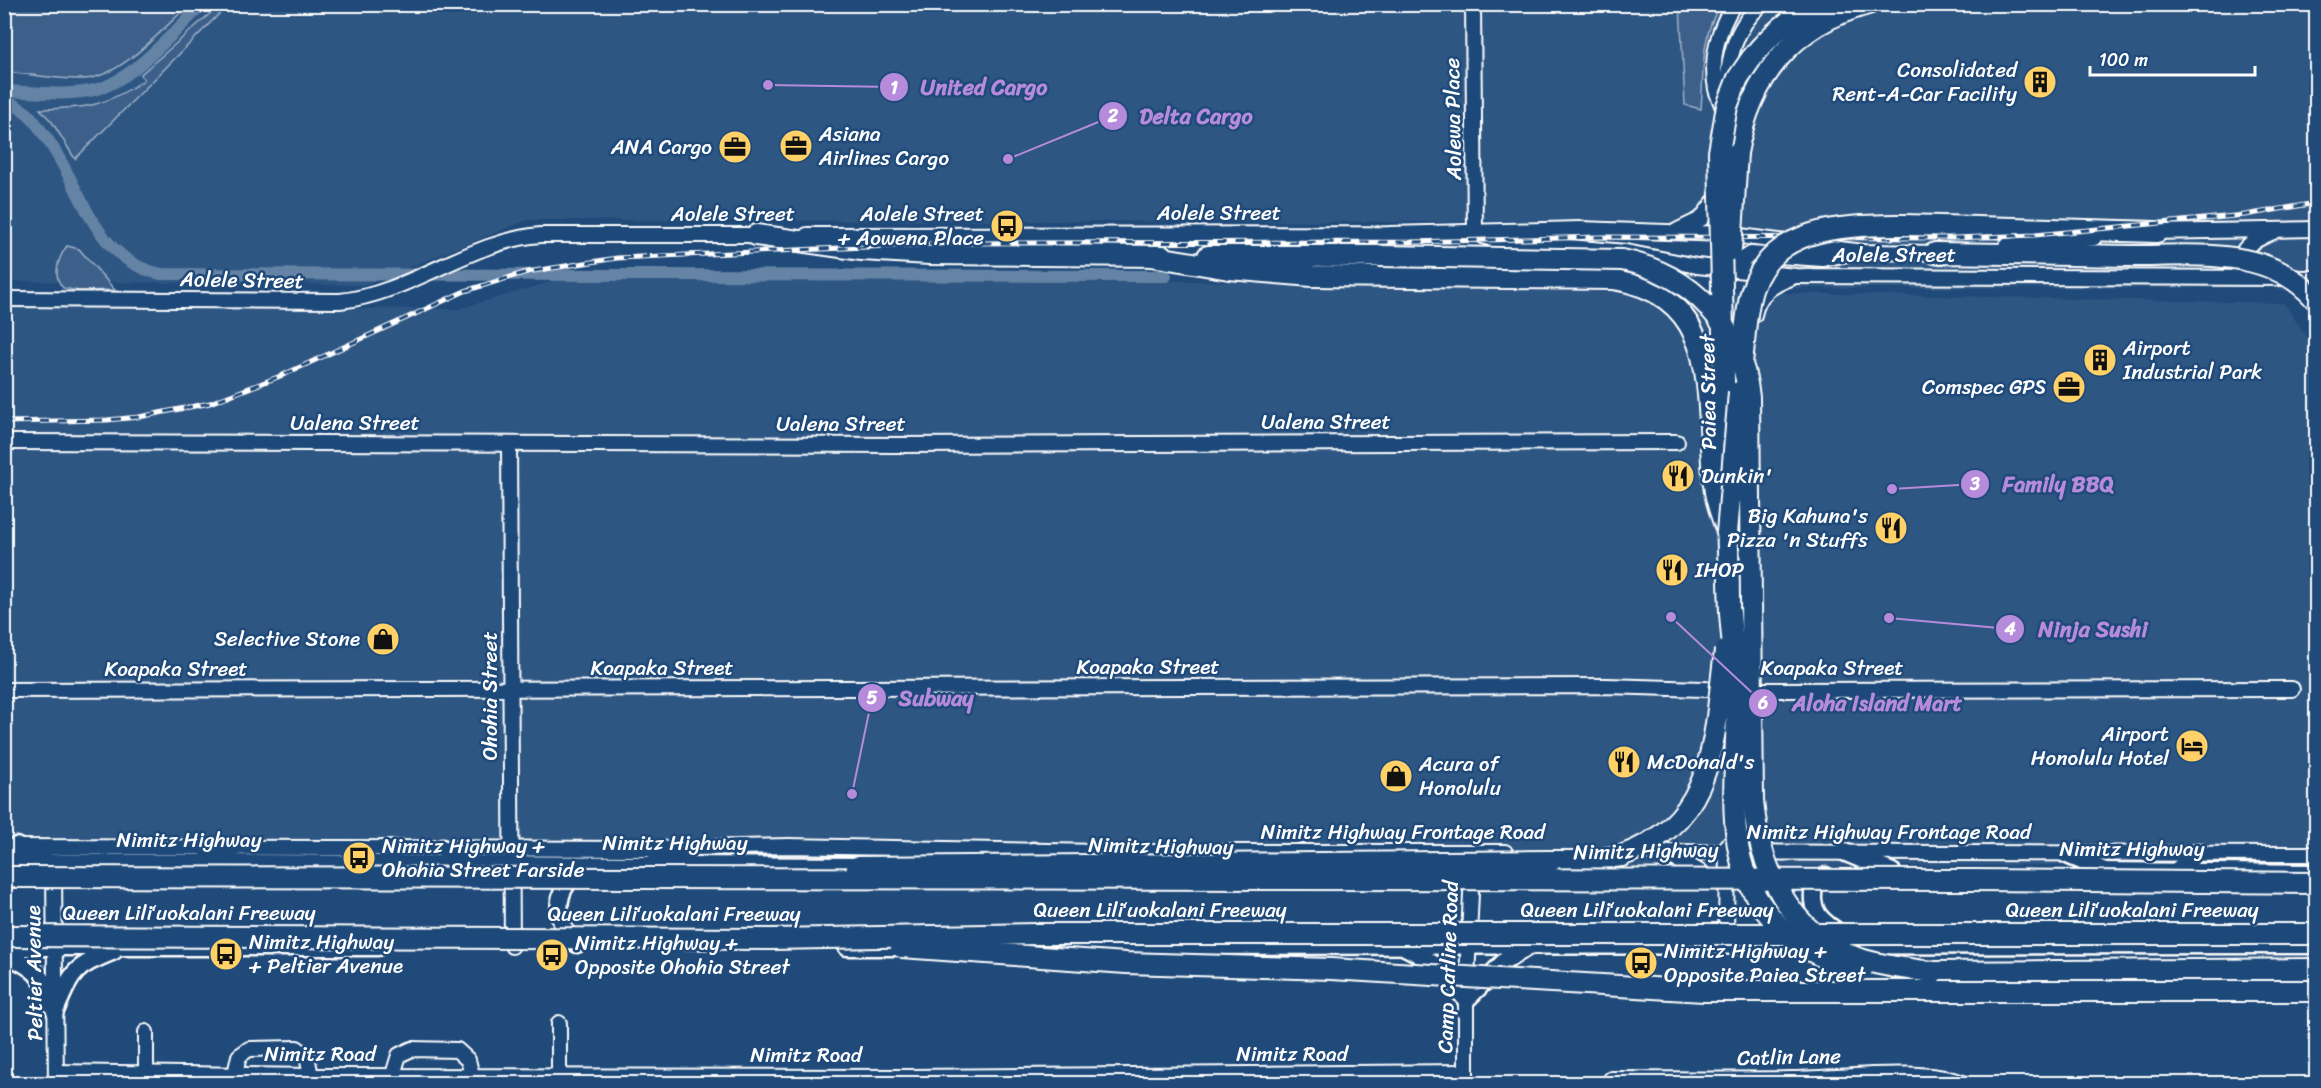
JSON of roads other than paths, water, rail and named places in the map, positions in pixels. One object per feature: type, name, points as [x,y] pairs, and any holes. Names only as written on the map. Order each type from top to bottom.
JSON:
[{"type":"highway","points":[[1727,379],[1719,218],[1719,152],[1723,120],[1738,78],[1762,45],[1775,31],[1801,12],[1817,4]]},
{"type":"highway","points":[[1868,4],[1828,18],[1797,40],[1768,70],[1747,110],[1737,153],[1727,379],[1727,533],[1737,703],[1735,782],[1738,846],[1758,898],[1770,918],[1787,934],[1826,959],[1870,972],[2316,969]]},
{"type":"highway","points":[[1727,533],[1736,415],[1749,303],[1757,279],[1768,262],[1783,247],[1805,234],[1833,228],[1904,225],[2157,232]]},
{"type":"highway","points":[[756,235],[862,250],[929,254],[1379,256],[1622,260],[1650,267],[1679,281],[1694,291],[1717,315],[1739,353],[1749,397],[1753,801],[1762,858],[1775,887],[1791,909],[1831,944],[1855,957],[1883,965],[1934,972]]},
{"type":"highway","points":[[1935,253],[2245,259],[2289,275],[2316,300]]},
{"type":"highway","points":[[1151,256],[1253,271],[1312,276],[1613,279],[1643,286],[1657,293],[1680,312],[1694,332],[1704,355],[1715,494],[1727,533]]},
{"type":"highway","points":[[300,878],[985,864],[1604,860],[1639,850],[1655,841],[1669,830],[1692,801],[1710,764],[1730,613]]},
{"type":"highway","name":"Queen Liliʻuokalani Freeway","points":[[4,877],[2316,883]]},
{"type":"highway","name":"Queen Liliʻuokalani Freeway","points":[[4,936],[773,939],[1035,934],[2316,934]]},
{"type":"highway","points":[[773,939],[1126,963],[1330,969],[1704,991],[2316,991]]},
{"type":"main road","points":[[10,846],[54,862]]},
{"type":"main road","points":[[196,862],[237,847]]},
{"type":"main road","points":[[442,848],[477,864]]},
{"type":"main road","points":[[651,849],[690,865]]},
{"type":"main road","points":[[1033,851],[1061,867]]},
{"type":"main road","points":[[1420,851],[1451,875]]},
{"type":"main road","points":[[1217,868],[1245,852]]},
{"type":"main road","points":[[1665,852],[1700,873]]},
{"type":"main road","points":[[1844,852],[1892,872]]},
{"type":"main road","points":[[2175,872],[2198,852]]},
{"type":"main road","points":[[2065,854],[2105,872]]},
{"type":"main road","name":"Nimitz Highway","points":[[4,862],[477,864],[512,856],[606,865],[1217,868],[1472,876],[1727,872],[2316,873]]},
{"type":"main road","points":[[588,948],[575,943],[562,925],[560,897],[575,876],[588,868],[606,865]]},
{"type":"main road","points":[[1841,872],[1821,877],[1815,882],[1811,897],[1816,912],[1822,920],[1861,945]]},
{"type":"main road","points":[[1399,944],[1425,956],[1444,970],[1467,1000],[1505,961],[1533,944]]},
{"type":"main road","points":[[4,947],[2316,945]]},
{"type":"main road","points":[[55,1011],[67,985],[80,965],[122,948]]},
{"type":"main road","points":[[4,954],[33,967],[45,985],[55,1011]]},
{"type":"street","name":"Aolewa Place","points":[[1473,4],[1474,234]]},
{"type":"street","points":[[1725,113],[1716,90],[1715,57],[1719,32],[1734,4]]},
{"type":"street","points":[[1725,113],[1731,49],[1746,21],[1762,4]]},
{"type":"street","name":"Paiea Street","points":[[1725,113],[1727,379],[1734,690],[1727,852],[1726,945]]},
{"type":"street","points":[[1673,231],[1701,219],[1717,200],[1725,181]]},
{"type":"street","name":"Aolele Street","points":[[4,298],[327,302],[367,297],[394,288],[448,262],[493,244],[530,236],[1474,234],[1514,229],[1673,231],[1725,234],[1863,252],[1935,253],[2157,232],[2316,229]]},
{"type":"street","points":[[2235,276],[2240,254],[2246,246],[2278,230]]},
{"type":"street","name":"Aolele Street","points":[[1474,234],[1501,241],[1626,252],[1726,270],[1796,276],[2310,277]]},
{"type":"street","points":[[1726,270],[1751,254],[1823,259],[1863,252]]},
{"type":"street","points":[[1727,379],[1752,333],[1756,303],[1764,292],[1777,283],[1796,276]]},
{"type":"street","points":[[2310,277],[2316,285]]},
{"type":"street","name":"Ualena Street","points":[[4,442],[510,444],[1677,442]]},
{"type":"street","name":"Ohohia Street","points":[[510,444],[512,947]]},
{"type":"street","name":"Koapaka Street","points":[[4,690],[1607,686],[1734,690],[2292,689]]},
{"type":"street","name":"Nimitz Highway Frontage Road","points":[[10,846],[442,848],[512,856],[777,846],[1033,851],[2316,854]]},
{"type":"street","name":"Camp Catline Road","points":[[1466,1078],[1468,944],[1475,852]]},
{"type":"street","name":"Peltier Avenue","points":[[54,862],[56,1078]]},
{"type":"street","points":[[559,1023],[559,1074]]},
{"type":"street","points":[[146,1032],[146,1072]]},
{"type":"street","points":[[235,1074],[239,1056],[249,1049],[297,1048],[307,1056],[311,1076]]},
{"type":"street","points":[[393,1075],[399,1055],[412,1049],[457,1050],[468,1060],[472,1075]]},
{"type":"street","name":"Nimitz Road","points":[[56,1078],[146,1072],[311,1076],[393,1075],[431,1079],[472,1075],[559,1074],[706,1080],[1466,1078]]},
{"type":"street","name":"Catlin Lane","points":[[1611,1081],[1791,1081],[1878,1075],[1953,1079],[1966,1083]]},
{"type":"waterway","points":[[4,91],[75,93],[98,89],[112,83],[154,53],[203,4]]},
{"type":"waterway","points":[[4,99],[25,112],[37,125],[55,152],[90,216],[118,253],[137,266],[161,274],[1166,276]]},
{"type":"railway","points":[[4,422],[107,420],[139,417],[210,403],[283,375],[465,291],[527,272],[617,258],[955,243],[1411,242],[1598,237],[1954,238],[2035,235],[2245,215],[2316,203]]},
{"type":"place","name":"Consolidated Rent-A-Car Facility","points":[[2040,82]]},
{"type":"place","name":"United Cargo","points":[[768,85]]},
{"type":"place","name":"Asiana Airlines Cargo","points":[[796,146]]},
{"type":"place","name":"ANA Cargo","points":[[735,147]]},
{"type":"place","name":"Delta Cargo","points":[[1008,159]]},
{"type":"place","name":"Aolele Street + Aowena Place","points":[[1007,226]]},
{"type":"place","name":"Airport Industrial Park","points":[[2100,360]]},
{"type":"place","name":"Comspec GPS","points":[[2069,387]]},
{"type":"place","name":"Dunkin'","points":[[1678,476]]},
{"type":"place","name":"Family BBQ","points":[[1892,489]]},
{"type":"place","name":"Big Kahuna's Pizza 'n Stuffs","points":[[1891,528]]},
{"type":"place","name":"IHOP","points":[[1672,570]]},
{"type":"place","name":"Aloha Island Mart","points":[[1671,617]]},
{"type":"place","name":"Ninja Sushi","points":[[1889,618]]},
{"type":"place","name":"Selective Stone","points":[[383,639]]},
{"type":"place","name":"Airport Honolulu Hotel","points":[[2192,746]]},
{"type":"place","name":"McDonald's","points":[[1624,762]]},
{"type":"place","name":"Acura of Honolulu","points":[[1396,776]]},
{"type":"place","name":"Subway","points":[[852,794]]},
{"type":"place","name":"Nimitz Highway + Ohohia Street Farside","points":[[359,858]]},
{"type":"place","name":"Nimitz Highway + Peltier Avenue","points":[[226,954]]},
{"type":"place","name":"Nimitz Highway + Opposite Ohohia Street","points":[[552,955]]},
{"type":"place","name":"Nimitz Highway + Opposite Paiea Street","points":[[1641,963]]}]
